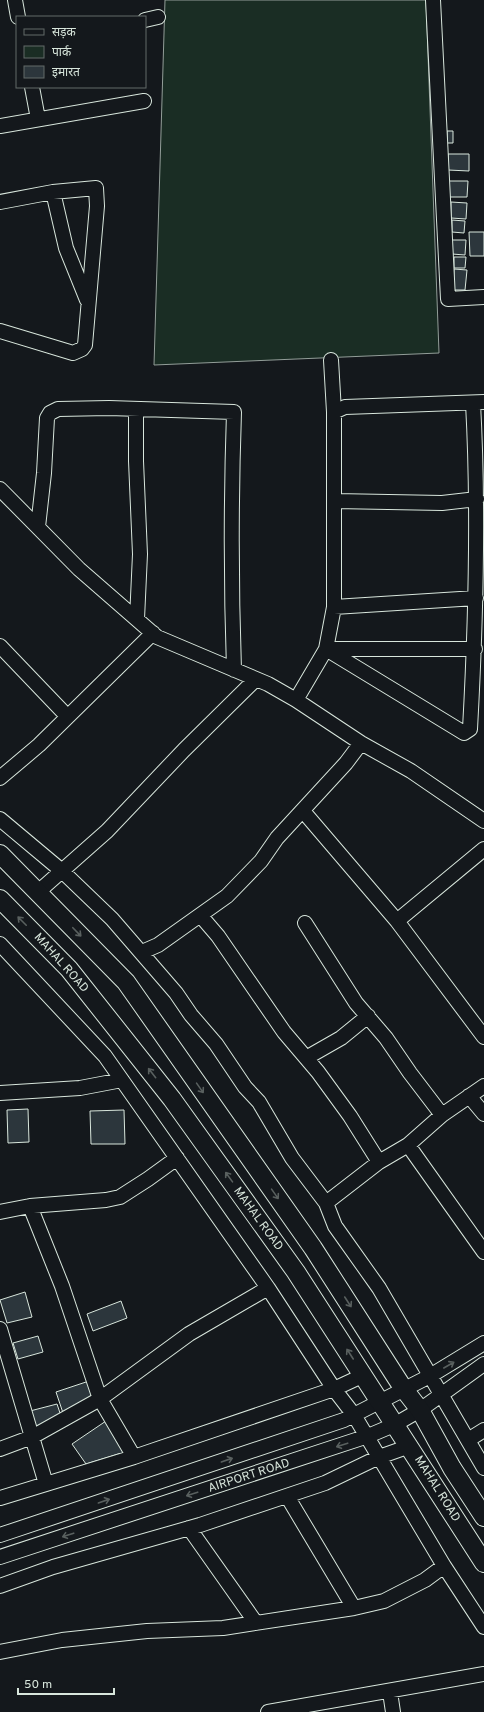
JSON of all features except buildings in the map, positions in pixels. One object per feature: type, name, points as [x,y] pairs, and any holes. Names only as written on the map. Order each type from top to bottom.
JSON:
[{"type":"main road","name":"MAHAL ROAD","points":[[0,854],[126,982],[313,1248],[403,1388],[420,1410],[452,1468],[484,1516]]},
{"type":"main road","name":"MAHAL ROAD","points":[[0,899],[69,968],[172,1099],[296,1272],[381,1401],[394,1425],[410,1446],[484,1563]]},
{"type":"street","points":[[15,0],[18,16]]},
{"type":"street","points":[[433,0],[448,299],[484,297]]},
{"type":"street","points":[[32,88],[38,119]]},
{"type":"street","points":[[0,126],[144,101]]},
{"type":"street","points":[[0,202],[52,192],[96,188],[97,206],[85,345],[82,349],[73,353],[0,331]]},
{"type":"street","points":[[52,192],[66,248],[88,301]]},
{"type":"street","points":[[296,700],[326,649],[334,607],[334,412],[331,360]]},
{"type":"street","points":[[326,649],[464,733],[470,729],[475,649],[479,403],[345,407],[334,412]]},
{"type":"street","points":[[38,527],[44,473],[47,418],[50,413],[58,409],[136,409],[234,412],[231,498],[231,570],[234,670]]},
{"type":"street","points":[[136,409],[140,554],[137,619]]},
{"type":"street","points":[[0,489],[79,569],[158,637],[256,679],[296,700],[360,743],[411,771],[484,821]]},
{"type":"street","points":[[335,501],[442,503],[477,499]]},
{"type":"street","points":[[334,607],[476,598]]},
{"type":"street","points":[[0,778],[39,744],[153,633]]},
{"type":"street","points":[[0,646],[67,716]]},
{"type":"street","points":[[326,649],[475,649]]},
{"type":"street","points":[[38,892],[107,831],[184,750],[256,679]]},
{"type":"street","points":[[142,952],[158,945],[227,896],[261,861],[277,838],[346,763],[360,743]]},
{"type":"street","points":[[303,811],[397,921],[484,1037]]},
{"type":"street","points":[[0,819],[62,871],[112,919],[142,952],[216,1044],[245,1087],[258,1102],[292,1158],[326,1203],[335,1226],[379,1288],[484,1468]]},
{"type":"street","points":[[397,921],[484,850]]},
{"type":"street","points":[[200,915],[218,936],[284,1032],[306,1058],[350,1116],[379,1162]]},
{"type":"street","points":[[305,923],[356,1003],[386,1038],[442,1115]]},
{"type":"street","points":[[0,944],[105,1056],[268,1288],[334,1390],[354,1415],[368,1436],[444,1566],[484,1627]]},
{"type":"street","points":[[306,1058],[341,1038],[368,1016]]},
{"type":"street","points":[[0,1093],[80,1088],[122,1080]]},
{"type":"street","points":[[326,1203],[379,1162],[408,1145],[442,1115],[484,1086]]},
{"type":"street","points":[[469,1096],[484,1114]]},
{"type":"street","points":[[408,1145],[484,1252]]},
{"type":"street","points":[[0,1212],[30,1206],[106,1200],[120,1197],[177,1158]]},
{"type":"street","points":[[30,1206],[62,1286],[100,1399],[134,1457]]},
{"type":"street","points":[[0,1449],[32,1437],[100,1399],[189,1334],[268,1288]]},
{"type":"street","points":[[0,1329],[46,1484]]},
{"type":"street","name":"AIRPORT ROAD","points":[[0,1535],[344,1420],[403,1388],[430,1376],[484,1343]]},
{"type":"street","name":"AIRPORT ROAD","points":[[0,1557],[368,1436],[394,1425],[420,1410],[484,1364]]},
{"type":"street","points":[[0,1498],[134,1457],[334,1390],[364,1375]]},
{"type":"street","points":[[468,1440],[484,1430]]},
{"type":"street","points":[[0,1586],[53,1567],[189,1528],[287,1496],[325,1483],[379,1457],[410,1446]]},
{"type":"street","points":[[287,1496],[354,1608]]},
{"type":"street","points":[[189,1528],[256,1623]]},
{"type":"street","points":[[0,1652],[62,1640],[148,1631],[223,1628],[354,1608],[384,1601],[425,1580],[444,1566]]},
{"type":"street","points":[[268,1712],[301,1709],[484,1674]]},
{"type":"street","points":[[390,1692],[393,1712]]},
{"type":"green space","points":[[165,0],[426,0],[439,353],[154,365]]}]
